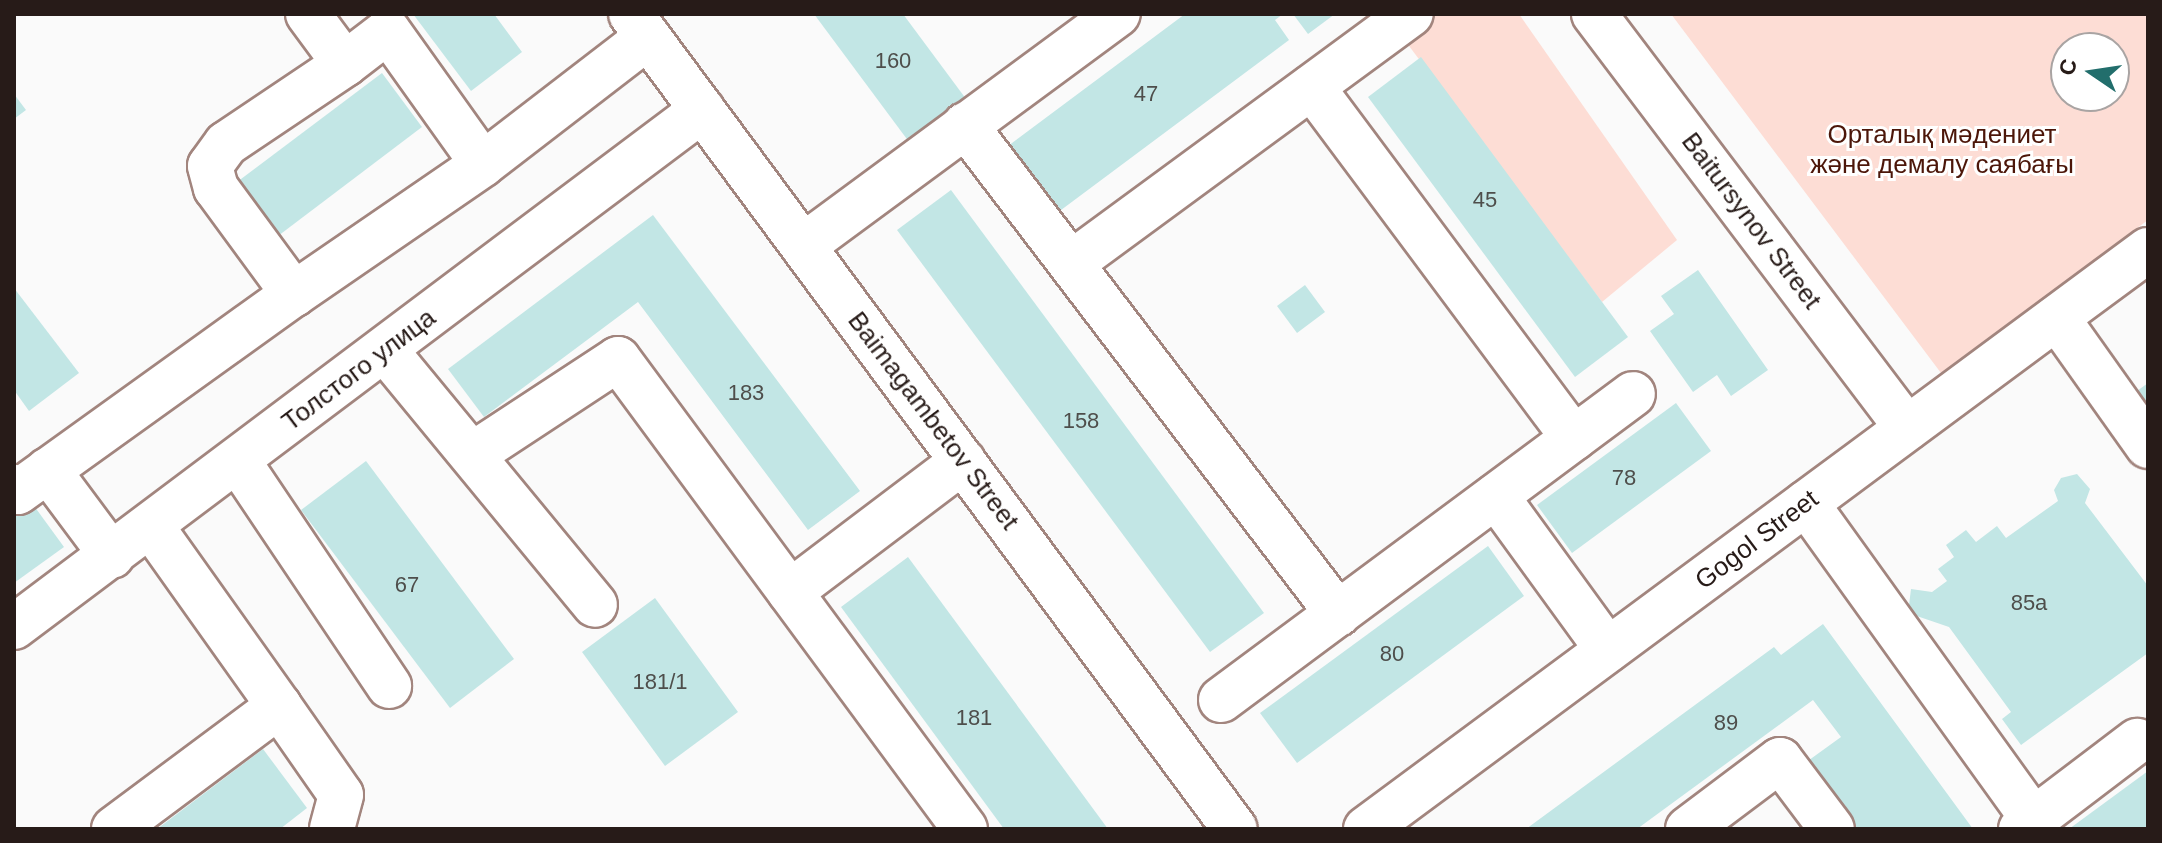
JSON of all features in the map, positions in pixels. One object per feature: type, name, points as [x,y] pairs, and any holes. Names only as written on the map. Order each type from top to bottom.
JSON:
[{"type":"street","points":[[308,14],[345,64]]},
{"type":"street","points":[[803,246],[1118,14]]},
{"type":"street","points":[[1073,262],[1411,14]]},
{"type":"street","name":"Baitursynov Street","points":[[1594,14],[1907,428]]},
{"type":"street","points":[[112,556],[31,479],[483,164],[639,26]]},
{"type":"street","name":"Baimagambetov Street","points":[[639,26],[1235,829]]},
{"type":"street","points":[[294,294],[216,188],[210,166],[226,144],[345,64],[388,31],[483,164]]},
{"type":"street","points":[[1312,87],[1574,438]]},
{"type":"street","name":"Толстого улица","points":[[14,627],[152,527],[702,110]]},
{"type":"street","points":[[965,125],[1073,262],[1338,614]]},
{"type":"street","name":"Gogol Street","points":[[1366,829],[2148,250]]},
{"type":"street","points":[[2057,318],[2148,446]]},
{"type":"street","points":[[385,350],[475,453],[595,605]]},
{"type":"street","points":[[475,453],[618,359],[965,829]]},
{"type":"street","points":[[1221,700],[1633,394]]},
{"type":"street","points":[[238,461],[389,686]]},
{"type":"street","points":[[790,592],[963,461]]},
{"type":"street","points":[[1496,496],[1608,650]]},
{"type":"street","points":[[1806,503],[2027,824],[2137,741]]},
{"type":"street","points":[[152,527],[341,795],[332,829]]},
{"type":"street","points":[[114,829],[279,706]]},
{"type":"street","points":[[1688,829],[1780,760],[1832,829]]},
{"type":"green space","points":[[1417,14],[1519,14],[1677,240],[1602,302],[1397,30]]},
{"type":"green space","name":"Орталық мәдениет және демалу саябағы","points":[[1671,14],[2148,14],[2148,220],[1941,373]]},
{"type":"building","points":[[413,14],[494,14],[522,52],[471,91]]},
{"type":"building","points":[[814,14],[903,14],[972,107],[915,150]]},
{"type":"building","points":[[1185,14],[1283,14],[1275,20],[1289,40],[1053,216],[1004,149]]},
{"type":"building","points":[[1293,14],[1335,14],[1308,34]]},
{"type":"building","points":[[1421,57],[1628,337],[1575,377],[1368,97]]},
{"type":"building","points":[[382,73],[422,127],[278,236],[237,182]]},
{"type":"building","points":[[14,94],[26,110],[14,119]]},
{"type":"building","points":[[951,190],[1264,613],[1210,652],[897,230]]},
{"type":"building","points":[[653,215],[860,491],[808,530],[638,302],[484,417],[448,369]]},
{"type":"building","points":[[1698,270],[1768,370],[1731,396],[1717,375],[1693,392],[1650,331],[1674,314],[1661,296]]},
{"type":"building","points":[[1305,285],[1325,312],[1297,333],[1277,306]]},
{"type":"building","points":[[14,288],[79,373],[29,411],[14,390]]},
{"type":"building","points":[[2148,383],[2148,407],[2137,391]]},
{"type":"building","points":[[1676,403],[1711,451],[1572,553],[1537,505]]},
{"type":"building","points":[[366,461],[514,659],[450,708],[301,510]]},
{"type":"building","points":[[2077,474],[2090,489],[2085,503],[2148,586],[2148,653],[2021,745],[2002,719],[2011,712],[1949,627],[1908,613],[1911,589],[1932,592],[1947,581],[1938,569],[1954,557],[1946,545],[1966,530],[1976,542],[1997,526],[2006,538],[2058,501],[2054,490],[2061,478]]},
{"type":"building","points":[[29,499],[64,547],[14,583],[14,510]]},
{"type":"building","points":[[1488,546],[1524,596],[1297,763],[1260,713]]},
{"type":"building","points":[[908,557],[1108,829],[1004,829],[841,607]]},
{"type":"building","points":[[655,598],[738,712],[665,766],[582,652]]},
{"type":"building","points":[[1823,624],[1973,829],[1854,829],[1805,763],[1841,737],[1813,700],[1637,829],[1526,829],[1774,647],[1781,655]]},
{"type":"building","points":[[263,749],[307,808],[280,829],[157,829]]},
{"type":"building","points":[[2148,771],[2148,829],[2069,829]]}]
